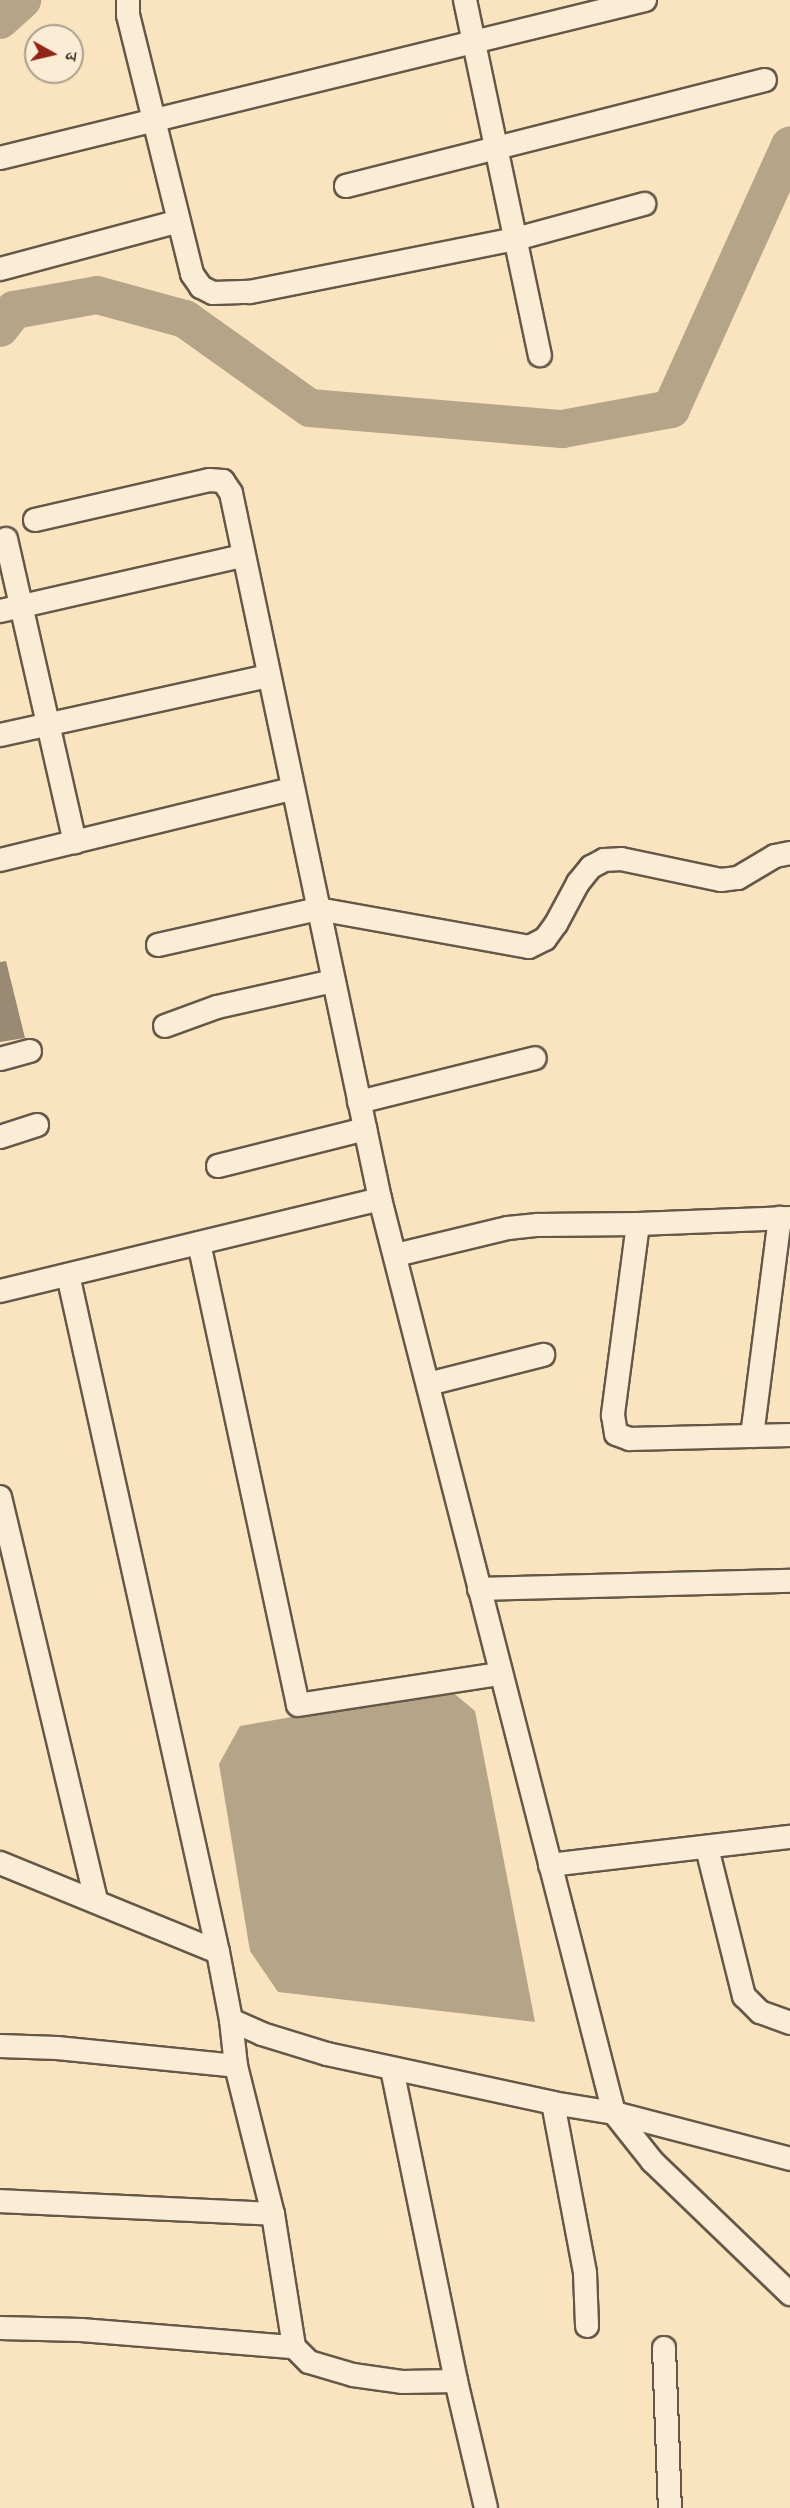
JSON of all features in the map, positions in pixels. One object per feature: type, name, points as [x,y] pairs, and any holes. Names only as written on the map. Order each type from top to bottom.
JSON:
[{"type":"street","points":[[128,0],[128,15],[192,273],[201,287],[213,293],[250,292],[516,239],[644,204]]},
{"type":"street","points":[[465,0],[540,355]]},
{"type":"street","points":[[0,158],[474,40],[645,0]]},
{"type":"street","points":[[346,186],[496,146],[765,80]]},
{"type":"street","points":[[0,269],[179,221]]},
{"type":"street","points":[[35,520],[208,480],[223,481],[231,493],[380,1199],[396,1254],[499,1674],[614,2113],[652,2161],[790,2294]]},
{"type":"street","points":[[6,538],[11,608],[49,723],[75,842]]},
{"type":"street","points":[[11,608],[243,556]]},
{"type":"street","points":[[0,735],[268,676]]},
{"type":"street","points":[[0,860],[292,789]]},
{"type":"street","points":[[158,945],[318,909],[529,947],[545,939],[556,924],[578,883],[591,867],[604,860],[621,859],[721,880],[738,878],[775,856],[790,853]]},
{"type":"street","points":[[165,1026],[217,1007],[333,981]]},
{"type":"street","points":[[0,1059],[30,1051]]},
{"type":"street","points":[[359,1102],[535,1058]]},
{"type":"street","points":[[0,1137],[38,1125]]},
{"type":"street","points":[[218,1166],[365,1129]]},
{"type":"street","points":[[0,1291],[380,1199]]},
{"type":"street","points":[[396,1254],[528,1226],[785,1218],[752,1436]]},
{"type":"street","points":[[639,1224],[613,1415],[616,1434],[630,1439],[790,1435]]},
{"type":"street","points":[[199,1243],[298,1705],[499,1674]]},
{"type":"street","points":[[68,1275],[218,1952],[231,2020],[236,2066],[273,2214],[294,2347],[309,2362],[352,2375],[402,2382],[456,2381]]},
{"type":"street","points":[[428,1384],[543,1355]]},
{"type":"street","points":[[0,1497],[96,1900]]},
{"type":"street","points":[[479,1589],[790,1581]]},
{"type":"street","points":[[550,1865],[790,1837]]},
{"type":"street","points":[[707,1848],[744,1996],[760,2012],[790,2023]]},
{"type":"street","points":[[0,1863],[96,1900],[218,1952]]},
{"type":"street","points":[[231,2020],[262,2034],[298,2046],[392,2069],[553,2103],[614,2113],[790,2159]]},
{"type":"street","points":[[0,2046],[57,2048],[236,2066]]},
{"type":"street","points":[[392,2069],[456,2381],[486,2508]]},
{"type":"street","points":[[553,2103],[585,2272],[587,2326]]},
{"type":"street","points":[[0,2201],[273,2214]]},
{"type":"street","points":[[0,2328],[81,2330],[294,2347]]},
{"type":"street","points":[[664,2348],[670,2508]]},
{"type":"shaded area","points":[[450,1690],[475,1711],[535,2022],[278,1992],[250,1951],[219,1764],[240,1726]]},
{"type":"building","points":[[6,961],[25,1038],[0,1042],[0,962]]},
{"type":"waterway","points":[[0,20],[22,0]]},
{"type":"waterway","points":[[0,328],[14,310],[97,295],[185,319],[310,408],[562,429],[671,409],[790,146]]}]
